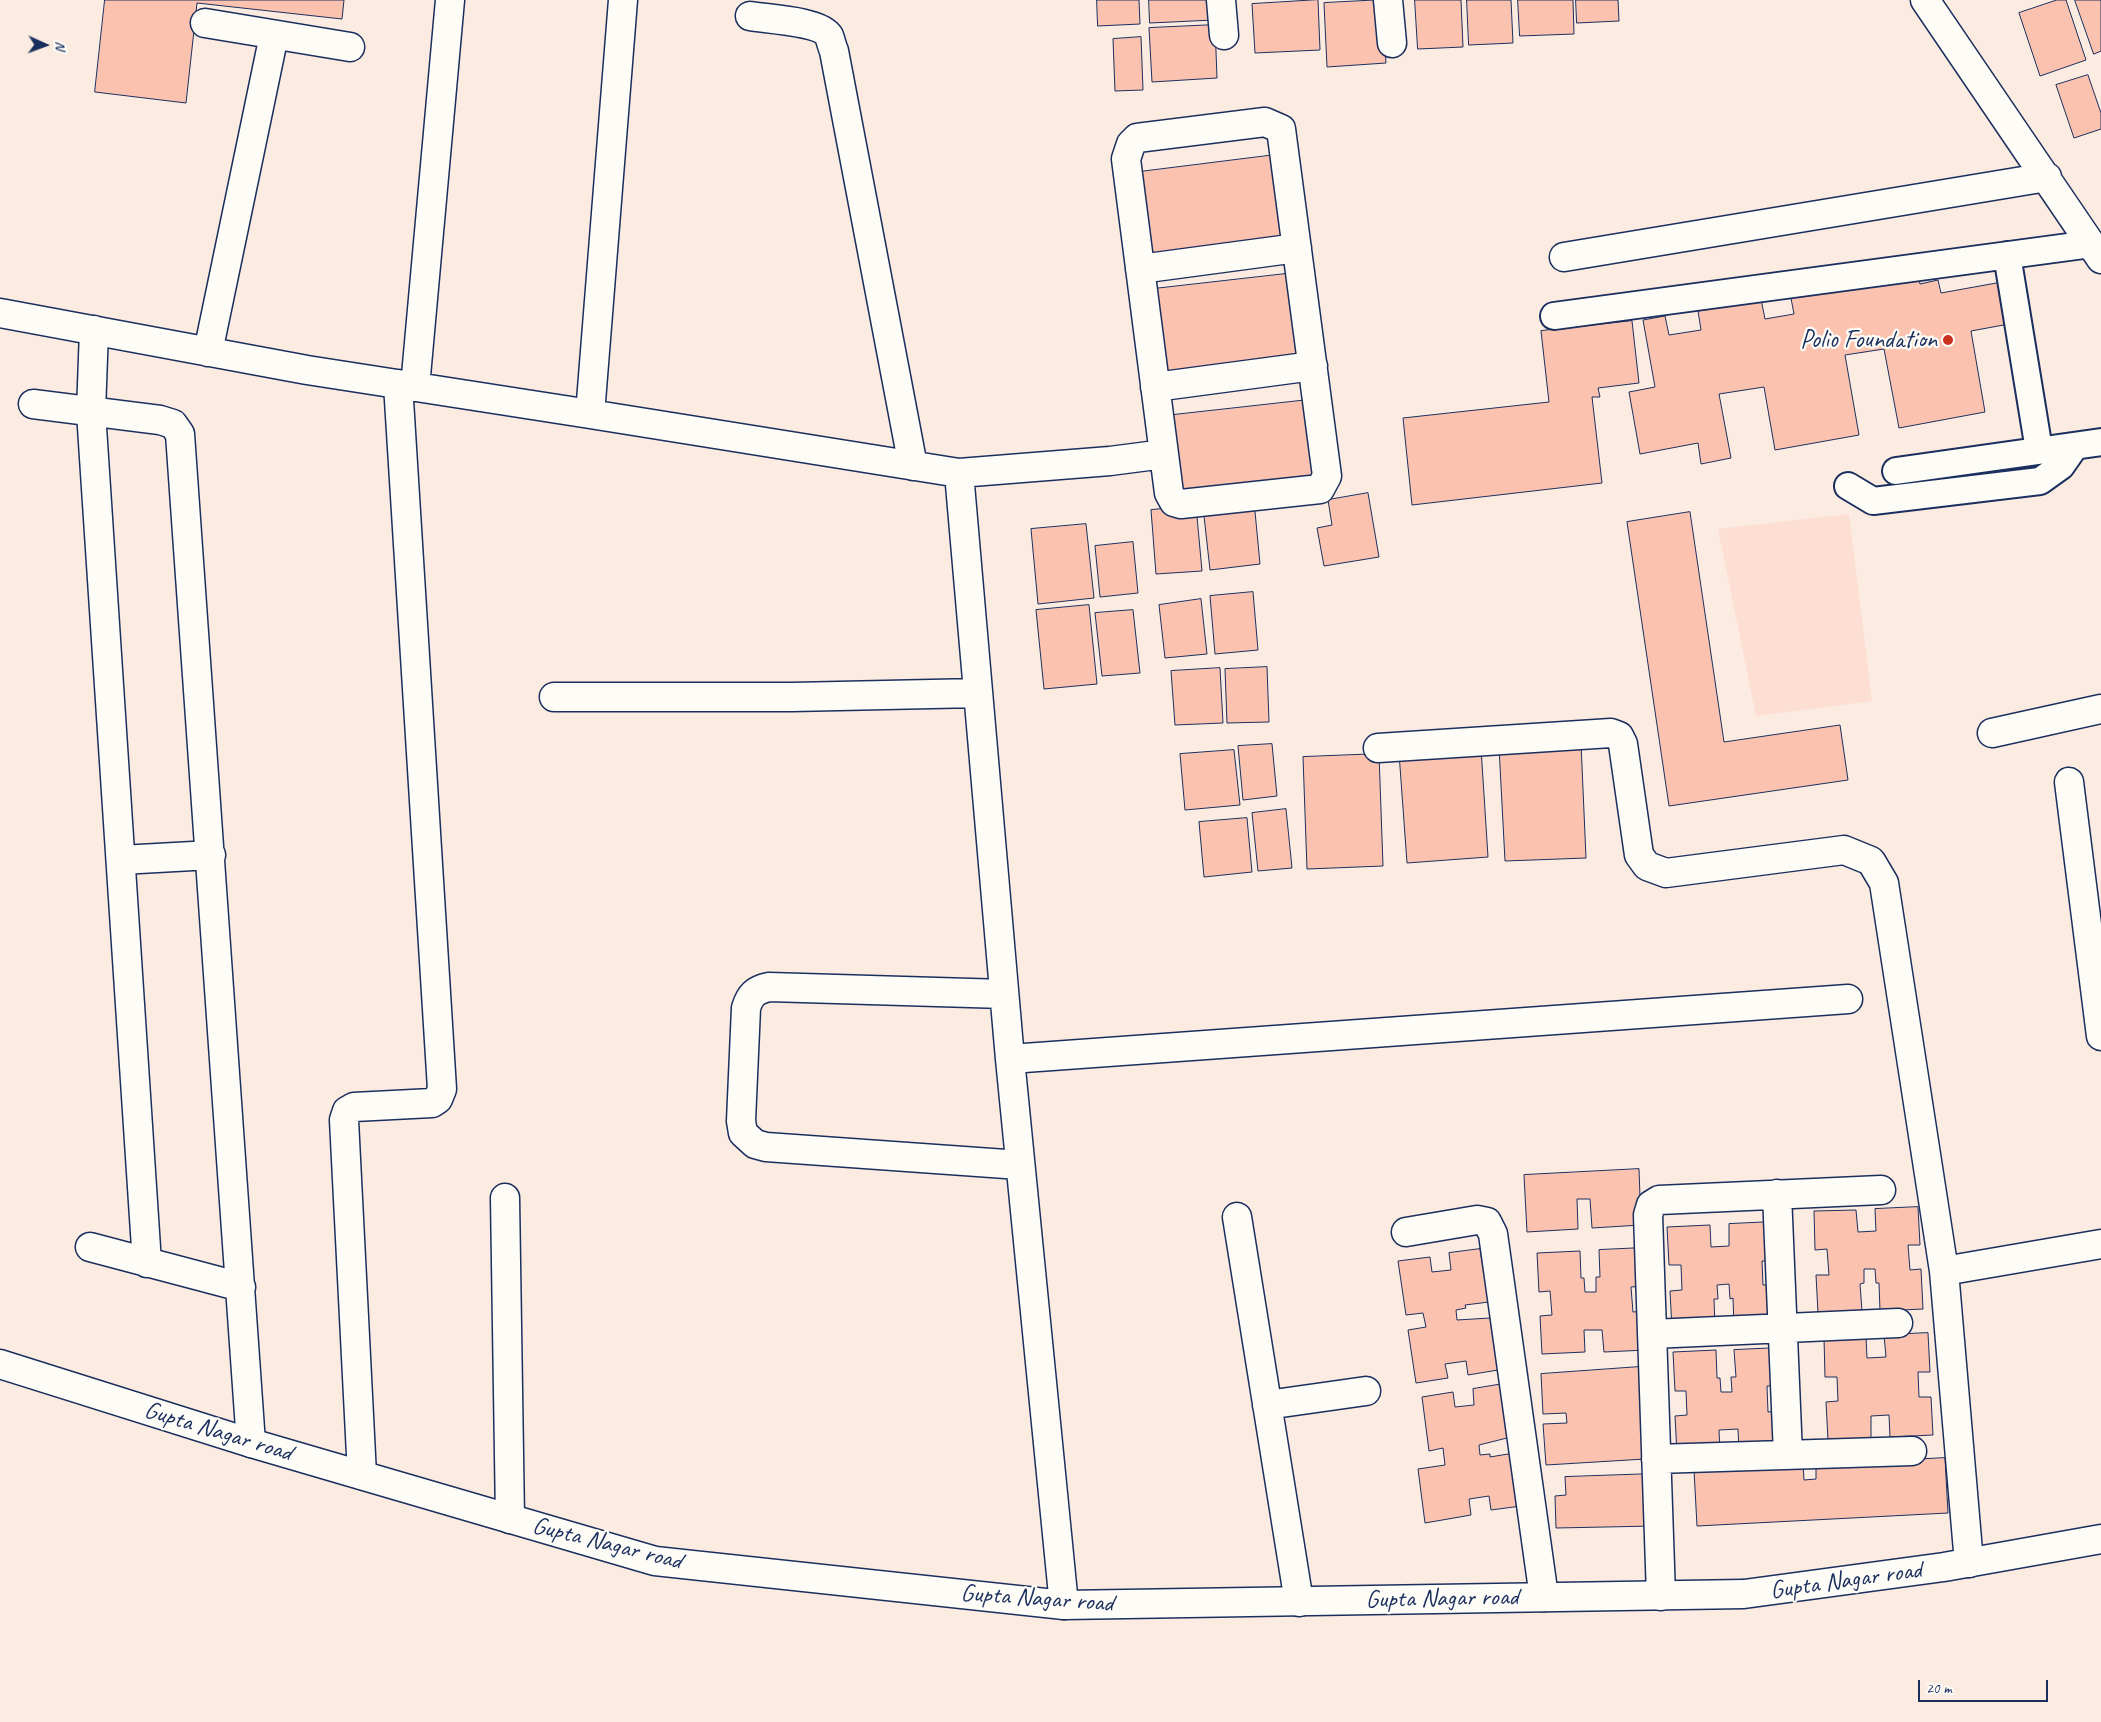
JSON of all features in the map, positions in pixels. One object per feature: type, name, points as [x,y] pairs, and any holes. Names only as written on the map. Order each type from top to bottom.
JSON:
[{"type":"street","points":[[362,1475],[344,1120],[347,1111],[354,1107],[432,1103],[438,1099],[442,1089],[406,386],[450,0]]},
{"type":"street","points":[[590,414],[622,0]]},
{"type":"street","points":[[1221,0],[1224,35]]},
{"type":"street","points":[[1388,0],[1392,43]]},
{"type":"street","points":[[1925,0],[2047,177],[2096,252]]},
{"type":"street","points":[[750,16],[803,24],[819,28],[828,35],[834,52],[913,466]]},
{"type":"street","points":[[205,23],[350,47]]},
{"type":"street","points":[[208,352],[274,35]]},
{"type":"street","points":[[1265,122],[1280,129],[1327,476],[1320,489],[1181,504],[1174,502],[1169,493],[1140,269],[1126,159],[1131,144],[1137,138],[1265,122]]},
{"type":"street","points":[[1564,257],[2047,177]]},
{"type":"street","points":[[1140,269],[1297,248]]},
{"type":"street","points":[[0,313],[208,352],[406,386],[959,473],[1101,462],[1164,454]]},
{"type":"street","points":[[94,330],[92,412],[147,1263]]},
{"type":"street","points":[[1155,387],[1313,366]]},
{"type":"street","points":[[33,404],[160,420],[173,424],[180,434],[251,1443]]},
{"type":"street","points":[[959,473],[1010,1059],[1064,1606]]},
{"type":"street","points":[[554,697],[792,697],[978,692]]},
{"type":"street","points":[[1992,733],[2101,709]]},
{"type":"street","points":[[1378,748],[1611,733],[1620,736],[1624,744],[1639,855],[1647,866],[1666,873],[1844,850],[1871,861],[1884,883],[1944,1271],[1969,1563]]},
{"type":"street","points":[[2069,782],[2095,933],[2101,1036]]},
{"type":"street","points":[[121,860],[211,856]]},
{"type":"street","points":[[1004,994],[769,987],[758,990],[749,997],[746,1008],[743,1133],[755,1144],[766,1147],[1020,1165]]},
{"type":"street","points":[[1010,1059],[1848,999]]},
{"type":"street","points":[[1661,1596],[1648,1215],[1651,1205],[1659,1200],[1881,1190]]},
{"type":"street","points":[[1777,1194],[1788,1455]]},
{"type":"street","points":[[505,1198],[510,1519]]},
{"type":"street","points":[[1237,1217],[1299,1602]]},
{"type":"street","points":[[1406,1232],[1477,1220],[1487,1222],[1493,1234],[1544,1598]]},
{"type":"street","points":[[1944,1271],[2101,1244]]},
{"type":"street","points":[[90,1247],[241,1287]]},
{"type":"street","points":[[1652,1334],[1898,1323]]},
{"type":"street","name":"Gupta Nagar road","points":[[0,1364],[251,1443],[655,1561],[1064,1606],[1744,1594],[1969,1563],[2101,1539]]},
{"type":"street","points":[[1267,1405],[1366,1391]]},
{"type":"street","points":[[1656,1459],[1912,1451]]},
{"type":"lane","points":[[1554,316],[2007,256],[2096,252]]},
{"type":"lane","points":[[2007,256],[2039,450]]},
{"type":"lane","points":[[1896,471],[2101,442]]},
{"type":"lane","points":[[1848,486],[1873,501],[2040,481],[2061,466],[2075,446]]},
{"type":"shaded area","points":[[1849,514],[1872,701],[1756,716],[1718,529]]},
{"type":"building","points":[[105,0],[344,0],[342,19],[197,3],[186,103],[95,92]]},
{"type":"building","points":[[1097,0],[1139,0],[1140,24],[1098,26]]},
{"type":"building","points":[[1149,0],[1213,0],[1214,20],[1150,23]]},
{"type":"building","points":[[1318,0],[1320,50],[1255,53],[1252,4]]},
{"type":"building","points":[[1382,0],[1386,63],[1327,67],[1324,3]]},
{"type":"building","points":[[1415,0],[1461,0],[1463,47],[1418,49]]},
{"type":"building","points":[[1467,0],[1511,0],[1513,43],[1469,45]]},
{"type":"building","points":[[1518,0],[1573,0],[1574,34],[1520,36]]},
{"type":"building","points":[[1576,0],[1618,0],[1619,21],[1577,23]]},
{"type":"building","points":[[2057,0],[2066,0],[2086,60],[2040,76],[2019,13]]},
{"type":"building","points":[[2075,0],[2101,0],[2101,51],[2094,54]]},
{"type":"building","points":[[1215,25],[1217,78],[1152,82],[1149,28]]},
{"type":"building","points":[[1141,37],[1143,90],[1115,91],[1113,39]]},
{"type":"building","points":[[2088,75],[2101,113],[2101,129],[2074,138],[2056,85]]},
{"type":"building","points":[[1275,155],[1285,243],[1150,260],[1139,172]]},
{"type":"building","points":[[1917,270],[1920,284],[1938,280],[1941,293],[2002,282],[2009,324],[1971,331],[1985,412],[1899,428],[1884,349],[1845,355],[1859,435],[1775,450],[1764,387],[1719,394],[1731,458],[1701,464],[1698,443],[1640,454],[1629,392],[1655,387],[1643,320],[1665,316],[1669,335],[1701,330],[1698,311],[1761,299],[1765,319],[1794,314],[1790,293]]},
{"type":"building","points":[[1294,273],[1304,362],[1164,378],[1153,289]]},
{"type":"building","points":[[1632,321],[1639,383],[1598,388],[1600,397],[1592,397],[1602,483],[1412,505],[1403,418],[1549,402],[1541,331]]},
{"type":"building","points":[[1308,400],[1317,484],[1182,499],[1173,415]]},
{"type":"building","points":[[1368,493],[1379,557],[1324,566],[1317,528],[1332,525],[1328,500]]},
{"type":"building","points":[[1254,501],[1260,564],[1210,570],[1203,507]]},
{"type":"building","points":[[1196,506],[1202,571],[1156,574],[1151,510]]},
{"type":"building","points":[[1690,512],[1724,742],[1840,725],[1848,780],[1669,806],[1627,522]]},
{"type":"building","points":[[1086,524],[1094,598],[1038,604],[1031,529]]},
{"type":"building","points":[[1133,542],[1138,593],[1100,597],[1095,546]]},
{"type":"building","points":[[1253,592],[1258,650],[1215,654],[1210,596]]},
{"type":"building","points":[[1201,599],[1207,654],[1165,658],[1159,605]]},
{"type":"building","points":[[1089,605],[1097,684],[1044,689],[1036,610]]},
{"type":"building","points":[[1133,610],[1140,673],[1102,676],[1095,613]]},
{"type":"building","points":[[1267,667],[1269,722],[1227,723],[1225,669]]},
{"type":"building","points":[[1220,668],[1223,723],[1175,725],[1171,671]]},
{"type":"building","points":[[1581,743],[1586,858],[1505,861],[1499,747]]},
{"type":"building","points":[[1272,744],[1277,796],[1243,800],[1238,746]]},
{"type":"building","points":[[1481,748],[1488,857],[1407,863],[1399,753]]},
{"type":"building","points":[[1234,750],[1240,805],[1185,810],[1180,754]]},
{"type":"building","points":[[1379,754],[1383,866],[1307,869],[1303,757]]},
{"type":"building","points":[[1286,809],[1292,868],[1258,871],[1252,813]]},
{"type":"building","points":[[1247,818],[1252,872],[1204,877],[1199,822]]},
{"type":"building","points":[[1639,1169],[1641,1225],[1592,1228],[1590,1199],[1577,1199],[1578,1229],[1527,1232],[1524,1175]]},
{"type":"building","points":[[1918,1207],[1920,1245],[1908,1245],[1910,1270],[1921,1269],[1923,1309],[1880,1311],[1879,1283],[1876,1283],[1875,1269],[1864,1269],[1864,1283],[1860,1284],[1862,1311],[1818,1313],[1816,1275],[1829,1275],[1827,1249],[1815,1250],[1814,1211],[1856,1210],[1858,1232],[1876,1231],[1875,1209]]},
{"type":"building","points":[[1772,1222],[1774,1261],[1762,1261],[1763,1285],[1775,1285],[1776,1324],[1734,1326],[1733,1298],[1730,1299],[1729,1284],[1717,1285],[1718,1299],[1714,1299],[1715,1327],[1672,1329],[1670,1291],[1682,1290],[1681,1265],[1669,1265],[1667,1227],[1710,1225],[1711,1247],[1729,1246],[1729,1224]]},
{"type":"building","points":[[1642,1248],[1644,1286],[1631,1287],[1633,1312],[1645,1311],[1646,1350],[1604,1352],[1602,1330],[1584,1330],[1585,1352],[1542,1354],[1540,1316],[1552,1315],[1550,1291],[1539,1292],[1537,1253],[1580,1251],[1581,1278],[1584,1278],[1585,1292],[1596,1292],[1596,1277],[1600,1277],[1599,1250]]},
{"type":"building","points":[[1480,1249],[1489,1302],[1465,1305],[1466,1308],[1456,1310],[1457,1320],[1490,1318],[1498,1370],[1468,1375],[1466,1361],[1445,1364],[1448,1378],[1416,1383],[1408,1330],[1426,1327],[1423,1313],[1406,1315],[1398,1261],[1430,1257],[1432,1272],[1451,1270],[1449,1253]]},
{"type":"building","points":[[1928,1333],[1930,1372],[1918,1372],[1919,1397],[1931,1397],[1933,1435],[1890,1437],[1889,1415],[1871,1416],[1871,1438],[1828,1440],[1826,1402],[1838,1401],[1837,1377],[1825,1377],[1824,1338],[1866,1336],[1867,1358],[1886,1357],[1884,1335]]},
{"type":"building","points":[[1778,1348],[1779,1386],[1767,1386],[1768,1412],[1781,1411],[1782,1449],[1739,1451],[1738,1429],[1719,1430],[1720,1452],[1677,1454],[1675,1416],[1687,1415],[1686,1391],[1675,1391],[1673,1352],[1716,1350],[1717,1378],[1720,1378],[1721,1392],[1732,1392],[1731,1377],[1736,1377],[1734,1350]]},
{"type":"building","points":[[1639,1367],[1645,1459],[1546,1465],[1543,1424],[1567,1423],[1566,1413],[1543,1414],[1541,1374]]},
{"type":"building","points":[[1503,1384],[1511,1437],[1479,1445],[1480,1455],[1490,1454],[1490,1457],[1514,1453],[1521,1506],[1491,1510],[1489,1496],[1469,1499],[1471,1515],[1425,1523],[1418,1469],[1445,1465],[1443,1448],[1429,1451],[1422,1397],[1453,1392],[1455,1407],[1474,1405],[1473,1389]]},
{"type":"building","points":[[1945,1458],[1948,1513],[1697,1526],[1694,1470],[1803,1464],[1804,1480],[1816,1479],[1816,1465]]},
{"type":"building","points":[[1652,1474],[1654,1526],[1556,1528],[1555,1496],[1566,1495],[1565,1477]]},
{"type":"place","name":"Polio Foundation","points":[[1948,340]]}]
